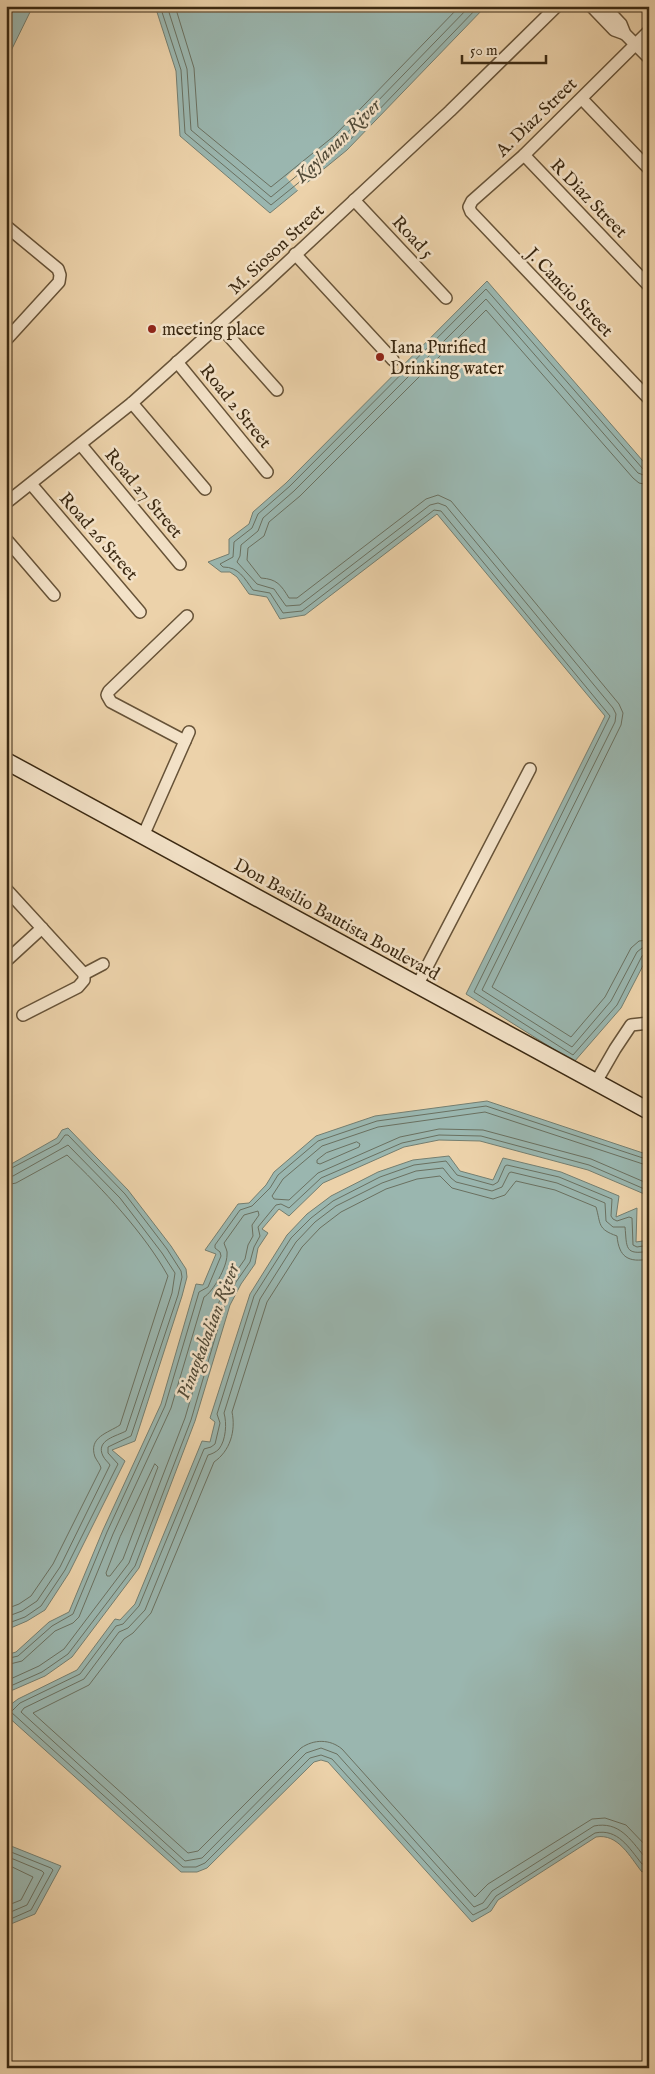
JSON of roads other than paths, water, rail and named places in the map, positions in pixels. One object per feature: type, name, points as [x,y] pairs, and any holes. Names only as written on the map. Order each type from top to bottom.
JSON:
[{"type":"main road","name":"Don Basilio Bautista Boulevard","points":[[6,762],[649,1111]]},
{"type":"street","name":"M. Sioson Street","points":[[6,503],[132,403],[219,325],[354,200],[557,6]]},
{"type":"street","points":[[591,6],[614,30],[625,34],[649,58]]},
{"type":"street","points":[[604,6],[621,24],[625,34]]},
{"type":"street","name":"A. Diaz Street","points":[[469,207],[649,31]]},
{"type":"street","points":[[582,98],[649,169]]},
{"type":"street","name":"R Diaz Street","points":[[524,155],[649,286]]},
{"type":"street","name":"Road 5","points":[[354,200],[446,298]]},
{"type":"street","name":"J. Cancio Street","points":[[469,207],[471,212],[649,399]]},
{"type":"street","points":[[6,226],[58,269],[60,275],[58,282],[6,340]]},
{"type":"street","points":[[295,254],[393,360]]},
{"type":"street","points":[[219,325],[277,390]]},
{"type":"street","name":"Road 2 Street","points":[[177,362],[267,472]]},
{"type":"street","points":[[132,403],[205,489]]},
{"type":"street","name":"Road 27 Street","points":[[80,445],[180,564]]},
{"type":"street","name":"Road 26 Street","points":[[31,484],[140,612]]},
{"type":"street","points":[[6,539],[54,595]]},
{"type":"street","points":[[143,836],[187,737],[111,702],[107,695],[187,616]]},
{"type":"street","points":[[417,986],[530,770]]},
{"type":"street","points":[[6,889],[84,974],[84,980],[78,987],[23,1015]]},
{"type":"street","points":[[6,961],[42,928]]},
{"type":"street","points":[[84,974],[103,964]]},
{"type":"street","points":[[596,1082],[614,1049],[631,1026],[649,1023]]},
{"type":"water","points":[[6,6],[33,6],[6,61]]},
{"type":"water","name":"Kaylanan River","points":[[155,6],[486,6],[347,150],[270,213],[180,136],[176,71]]},
{"type":"water","points":[[487,281],[649,468],[649,954],[621,1008],[574,1062],[466,994],[605,716],[437,514],[305,615],[280,619],[267,597],[249,594],[237,577],[230,572],[221,572],[208,562],[229,554],[229,539],[249,524],[253,512],[286,483]]},
{"type":"water","name":"Pinagkabalian River","points":[[487,1101],[649,1155],[649,1196],[588,1170],[480,1141],[439,1140],[404,1147],[323,1183],[289,1216],[279,1209],[262,1229],[268,1233],[258,1248],[255,1264],[241,1284],[230,1305],[195,1421],[139,1568],[72,1657],[45,1676],[6,1693],[6,1655],[16,1652],[49,1622],[69,1612],[103,1530],[161,1404],[196,1284],[203,1285],[216,1254],[205,1250],[238,1204],[249,1203],[266,1185],[274,1172],[316,1136],[375,1116]]},
{"type":"water","points":[[68,1128],[128,1190],[171,1246],[186,1269],[187,1277],[135,1441],[112,1450],[125,1461],[69,1573],[45,1610],[27,1621],[6,1630],[6,1167],[57,1138],[62,1130]]},
{"type":"water","points":[[449,1156],[460,1171],[493,1180],[503,1158],[561,1172],[619,1196],[616,1217],[637,1208],[636,1242],[649,1240],[649,1867],[642,1872],[617,1842],[604,1837],[596,1837],[498,1900],[491,1911],[472,1922],[328,1762],[321,1760],[314,1762],[207,1868],[197,1872],[181,1872],[6,1715],[6,1708],[18,1699],[77,1670],[115,1619],[120,1620],[135,1604],[202,1441],[210,1442],[215,1422],[210,1418],[250,1294],[287,1235],[307,1214],[331,1196],[378,1172],[413,1160]]},
{"type":"water","points":[[6,1844],[61,1866],[35,1914],[6,1926]]},
{"type":"place","name":"meeting place","points":[[152,329]]},
{"type":"place","name":"Iana Purified Drinking water","points":[[380,357]]}]
